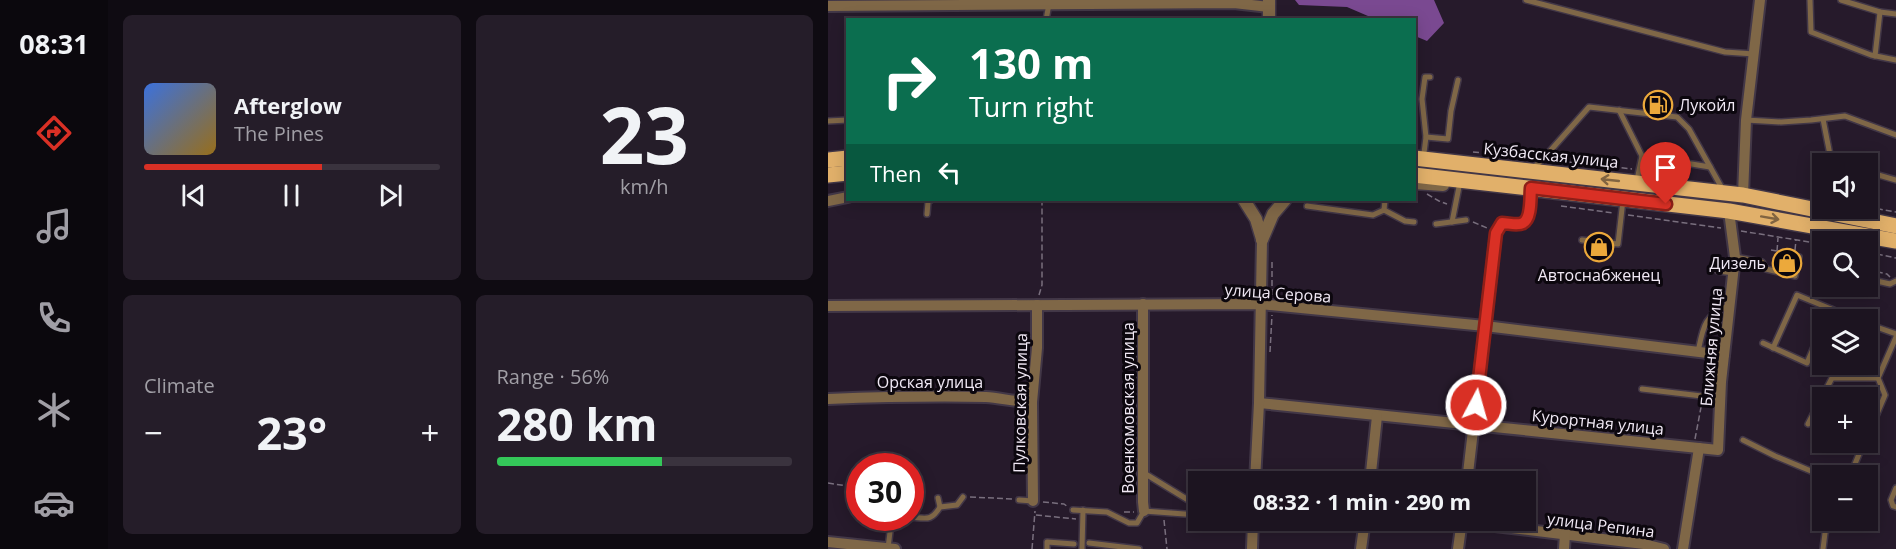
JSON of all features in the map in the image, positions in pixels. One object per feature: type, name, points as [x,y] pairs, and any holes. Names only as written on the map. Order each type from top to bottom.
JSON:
[{"type":"main road","name":"Кузбасская улица","points":[[1417,155],[1621,206],[1729,211],[1896,241]]},
{"type":"main road","points":[[828,160],[846,158]]},
{"type":"main road","points":[[828,175],[846,173]]},
{"type":"main road","name":"Кузбасская улица","points":[[1416,174],[1528,182],[1638,176],[1677,187],[1743,195],[1896,226]]},
{"type":"street","points":[[1743,195],[1746,120],[1760,0]]},
{"type":"street","points":[[828,6],[1048,2],[1234,3],[1269,9]]},
{"type":"street","points":[[1416,183],[1491,188],[1528,182]]},
{"type":"street","points":[[828,201],[846,198]]},
{"type":"street","points":[[1245,201],[1256,219],[1262,240],[1256,471]]},
{"type":"street","points":[[1262,240],[1273,214],[1284,201]]},
{"type":"street","name":"Ближняя улица","points":[[1718,450],[1735,257],[1729,211]]},
{"type":"street","points":[[1468,471],[1496,233]]},
{"type":"street","name":"Военкомовская улица","points":[[1143,304],[1144,512]]},
{"type":"street","name":"улица Серова","points":[[828,306],[1260,304],[1485,326],[1725,355]]},
{"type":"street","name":"Пулковская улица","points":[[1033,501],[1032,402],[1037,348],[1037,305]]},
{"type":"street","name":"Орская улица","points":[[828,399],[921,396],[1000,398],[1013,402],[1032,402]]},
{"type":"street","name":"Курортная улица","points":[[1259,403],[1718,450]]},
{"type":"street","points":[[1371,471],[1377,416]]},
{"type":"street","points":[[1683,549],[1696,448]]},
{"type":"street","name":"улица Репина","points":[[1536,530],[1644,544],[1664,549]]},
{"type":"street","points":[[1252,549],[1253,531]]},
{"type":"street","points":[[1361,549],[1363,531]]},
{"type":"street","points":[[1458,549],[1461,531]]},
{"type":"street","points":[[1564,549],[1565,534]]},
{"type":"street","points":[[830,544],[895,549]]},
{"type":"lane","points":[[1526,0],[1725,52],[1754,54]]},
{"type":"lane","points":[[1810,0],[1810,32],[1875,56],[1896,60]]},
{"type":"lane","points":[[1841,0],[1880,12],[1896,14]]},
{"type":"lane","points":[[1046,18],[1048,2]]},
{"type":"lane","points":[[1875,56],[1880,12]]},
{"type":"lane","points":[[1417,155],[1426,136],[1422,99],[1425,76],[1430,77]]},
{"type":"lane","points":[[1426,136],[1448,139],[1458,80]]},
{"type":"lane","points":[[1496,233],[1502,223],[1521,224],[1525,222],[1528,216],[1528,182],[1543,159],[1589,106],[1677,117],[1689,129],[1724,192]]},
{"type":"lane","points":[[1619,110],[1642,156],[1638,176]]},
{"type":"lane","points":[[1746,120],[1781,122],[1845,116],[1896,135]]},
{"type":"lane","points":[[1823,119],[1830,153]]},
{"type":"lane","points":[[828,121],[846,120]]},
{"type":"lane","points":[[1642,156],[1710,167]]},
{"type":"lane","points":[[1677,187],[1681,163]]},
{"type":"lane","points":[[1878,175],[1896,180]]},
{"type":"lane","points":[[1452,222],[1459,187]]},
{"type":"lane","points":[[927,214],[930,201]]},
{"type":"lane","points":[[1383,210],[1385,201]]},
{"type":"lane","points":[[1307,206],[1373,215],[1383,210]]},
{"type":"lane","points":[[1582,240],[1618,244],[1621,206]]},
{"type":"lane","points":[[1383,210],[1405,221],[1414,222]]},
{"type":"lane","points":[[1436,224],[1466,220]]},
{"type":"lane","points":[[1735,257],[1762,262],[1766,269],[1795,276],[1799,257],[1791,256]]},
{"type":"lane","points":[[1718,271],[1734,273]]},
{"type":"lane","points":[[1878,281],[1890,284],[1895,281]]},
{"type":"lane","points":[[1773,348],[1797,295],[1831,309]]},
{"type":"lane","points":[[1698,352],[1704,323],[1719,309],[1730,304]]},
{"type":"lane","points":[[1878,328],[1896,335],[1878,378],[1885,395],[1878,411]]},
{"type":"lane","points":[[1763,343],[1807,363],[1812,351]]},
{"type":"lane","points":[[1808,424],[1832,378],[1878,378]]},
{"type":"lane","points":[[1642,389],[1721,399]]},
{"type":"lane","points":[[1743,440],[1812,471]]},
{"type":"lane","points":[[1143,472],[1188,500]]},
{"type":"lane","points":[[1896,488],[1891,500],[1893,506],[1896,507]]},
{"type":"lane","points":[[940,507],[957,505],[963,497]]},
{"type":"lane","points":[[924,518],[930,519],[935,516],[940,507],[938,498]]},
{"type":"lane","points":[[1019,500],[1033,501]]},
{"type":"lane","points":[[1073,510],[1107,512],[1129,524],[1137,523],[1144,512],[1188,514]]},
{"type":"lane","points":[[1082,549],[1083,510]]},
{"type":"lane","points":[[888,548],[889,531]]},
{"type":"lane","points":[[1823,549],[1827,531]]},
{"type":"lane","points":[[1047,549],[1047,542],[1074,544]]},
{"type":"lane","points":[[1089,543],[1139,549]]},
{"type":"path","points":[[1472,152],[1543,159],[1638,176]]},
{"type":"path","points":[[1425,192],[1456,209]]},
{"type":"path","points":[[1037,305],[1042,285],[1042,201]]},
{"type":"path","points":[[1561,206],[1621,206]]},
{"type":"path","points":[[1878,209],[1896,212]]},
{"type":"path","points":[[1630,215],[1812,242]]},
{"type":"path","points":[[1466,220],[1482,225]]},
{"type":"path","points":[[1777,251],[1778,237]]},
{"type":"path","points":[[1791,256],[1796,240]]},
{"type":"path","points":[[1878,254],[1896,258]]},
{"type":"path","points":[[1878,272],[1887,274],[1895,281]]},
{"type":"path","points":[[1696,448],[1702,402]]},
{"type":"path","points":[[828,483],[846,486]]},
{"type":"path","points":[[963,497],[1019,500]]},
{"type":"path","points":[[1032,549],[1035,514],[1033,501],[1064,504],[1073,510]]},
{"type":"path","points":[[1107,512],[1144,512]]},
{"type":"path","points":[[1162,513],[1167,549]]},
{"type":"path","points":[[1035,514],[1082,520]]},
{"type":"shaded area","points":[[1295,0],[1434,0],[1444,23],[1427,41],[1416,36],[1416,18],[1373,18],[1347,7],[1299,5]]},
{"type":"place","name":"Лукойл","points":[[1658,105]]},
{"type":"place","name":"Автоснабженец","points":[[1599,247]]},
{"type":"place","name":"Дизель","points":[[1787,263]]},
{"type":"route","points":[[1476,405],[1496,233],[1502,223],[1521,224],[1525,222],[1528,216],[1531,188],[1666,204]]}]
